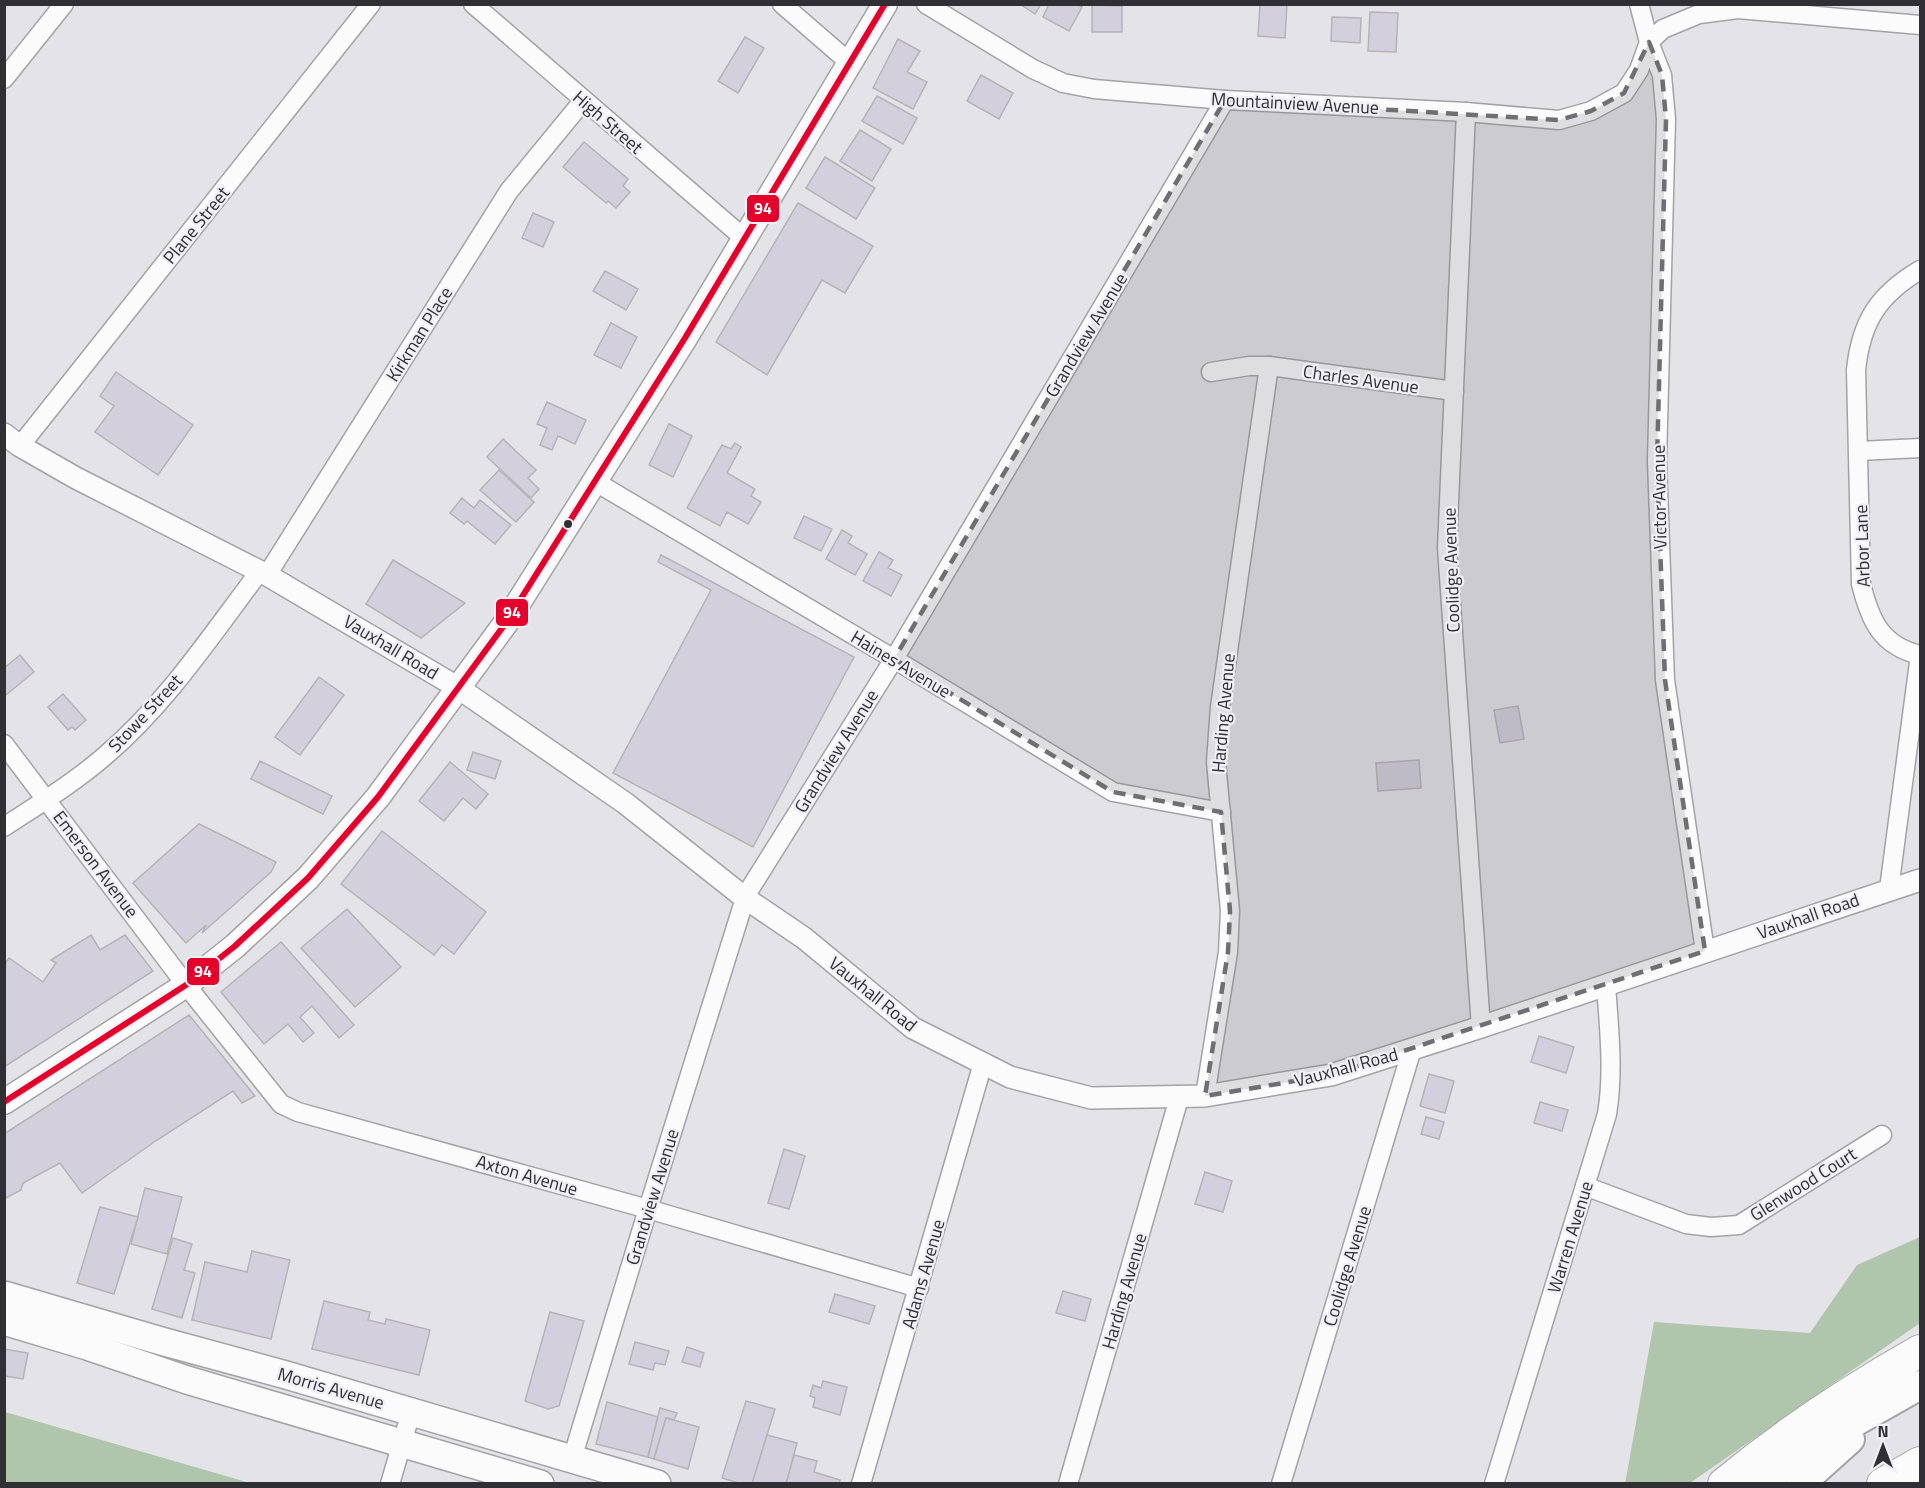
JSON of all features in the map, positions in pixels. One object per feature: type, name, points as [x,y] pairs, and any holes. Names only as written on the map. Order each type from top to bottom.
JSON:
[{"type":"highway","points":[[1724,1484],[1775,1443],[1822,1410],[1920,1351]]},
{"type":"highway","points":[[1757,1484],[1816,1444],[1920,1385]]},
{"type":"highway","points":[[1800,1484],[1844,1443],[1920,1385]]},
{"type":"highway","points":[[1883,1484],[1920,1463]]},
{"type":"main road","points":[[4,1102],[186,986],[236,946],[308,878],[378,797],[505,624],[685,338],[885,4]]},
{"type":"main road","name":"Morris Avenue","points":[[4,1295],[657,1484]]},
{"type":"main road","name":"Morris Avenue","points":[[4,1322],[77,1343],[187,1380],[531,1482]]},
{"type":"street","points":[[4,79],[64,4]]},
{"type":"street","name":"Plane Street","points":[[12,440],[371,4]]},
{"type":"street","name":"High Street","points":[[473,4],[745,239]]},
{"type":"street","points":[[782,4],[850,63]]},
{"type":"street","name":"Mountainview Avenue","points":[[926,4],[1033,69],[1063,83],[1094,89],[1226,100],[1466,112],[1559,120],[1591,111],[1624,93],[1639,70],[1649,42]]},
{"type":"street","name":"Victor Avenue","points":[[1639,4],[1649,42],[1662,75],[1666,119],[1657,461],[1665,680],[1706,951]]},
{"type":"street","points":[[1649,42],[1663,28],[1676,22],[1699,14],[1738,9],[1920,25]]},
{"type":"street","name":"Grandview Avenue","points":[[572,1459],[745,898],[894,659],[1226,100]]},
{"type":"street","name":"Kirkman Place","points":[[264,573],[509,191],[583,101]]},
{"type":"street","name":"Coolidge Avenue","points":[[1466,112],[1447,548],[1481,1028]]},
{"type":"street","name":"Arbor Lane","points":[[1889,889],[1920,655],[1897,646],[1886,638],[1870,615],[1861,584],[1856,370],[1861,336],[1871,315],[1884,297],[1902,281],[1920,270]]},
{"type":"street","name":"Charles Avenue","points":[[1211,372],[1248,366],[1269,366],[1454,391]]},
{"type":"street","name":"Harding Avenue","points":[[1205,1096],[1228,952],[1230,911],[1216,762],[1220,707],[1269,366]]},
{"type":"street","name":"Vauxhall Road","points":[[12,440],[76,478],[264,573],[457,687],[625,803],[745,898],[804,938],[913,1028],[1010,1077],[1091,1098],[1205,1096],[1331,1074],[1481,1028],[1920,880]]},
{"type":"street","points":[[1859,451],[1920,448]]},
{"type":"street","name":"Haines Avenue","points":[[594,481],[1113,792],[1221,812]]},
{"type":"street","name":"Stowe Street","points":[[4,826],[47,799],[107,755],[166,695],[264,573]]},
{"type":"street","name":"Emerson Avenue","points":[[4,744],[186,986]]},
{"type":"street","name":"Warren Avenue","points":[[1494,1484],[1607,1114],[1611,1092],[1606,985]]},
{"type":"street","name":"Axton Avenue","points":[[186,986],[281,1104],[298,1112],[648,1209],[919,1288]]},
{"type":"street","name":"Coolidge Avenue","points":[[1281,1484],[1412,1049]]},
{"type":"street","name":"Adams Avenue","points":[[861,1484],[983,1063]]},
{"type":"street","name":"Harding Avenue","points":[[1068,1484],[1179,1098]]},
{"type":"street","name":"Glenwood Court","points":[[1585,1186],[1686,1224],[1711,1227],[1739,1225],[1882,1135]]},
{"type":"street","points":[[390,1484],[411,1412]]},
{"type":"highlighted area","points":[[1649,42],[1662,75],[1666,119],[1657,461],[1665,680],[1705,951],[1331,1075],[1205,1096],[1228,952],[1230,911],[1221,812],[1113,792],[894,659],[1225,100],[1559,120],[1591,111],[1624,93]]},
{"type":"green space","points":[[1920,1237],[1920,1323],[1690,1483],[1625,1484],[1654,1322],[1810,1333],[1857,1265]]},
{"type":"green space","points":[[5,1412],[250,1483],[5,1483]]},
{"type":"building","points":[[1020,4],[1041,4],[1035,14]]},
{"type":"building","points":[[1049,4],[1077,4],[1082,7],[1069,31],[1043,17]]},
{"type":"building","points":[[1260,4],[1287,4],[1285,38],[1258,36]]},
{"type":"building","points":[[1092,5],[1122,6],[1122,32],[1092,32]]},
{"type":"building","points":[[1370,12],[1398,13],[1396,52],[1368,51]]},
{"type":"building","points":[[1332,17],[1361,18],[1360,43],[1331,41]]},
{"type":"building","points":[[745,37],[764,48],[738,93],[718,81]]},
{"type":"building","points":[[898,39],[920,51],[907,72],[927,82],[913,109],[873,88]]},
{"type":"building","points":[[981,75],[1013,93],[999,119],[967,101]]},
{"type":"building","points":[[877,96],[917,118],[903,144],[862,121]]},
{"type":"building","points":[[860,130],[891,149],[872,181],[840,161]]},
{"type":"building","points":[[584,142],[628,179],[623,186],[630,192],[616,208],[608,201],[606,203],[563,167]]},
{"type":"building","points":[[825,157],[875,188],[856,219],[806,188]]},
{"type":"building","points":[[798,203],[873,246],[845,293],[822,280],[767,375],[716,342]]},
{"type":"building","points":[[533,213],[554,222],[543,247],[522,238]]},
{"type":"building","points":[[605,271],[638,289],[626,310],[593,291]]},
{"type":"building","points":[[611,323],[637,337],[621,368],[594,355]]},
{"type":"building","points":[[116,372],[193,425],[158,475],[95,432],[114,406],[100,396]]},
{"type":"building","points":[[547,402],[586,420],[575,444],[558,436],[552,450],[540,445],[547,428],[537,424]]},
{"type":"building","points":[[669,424],[692,436],[673,477],[649,465]]},
{"type":"building","points":[[503,439],[536,470],[528,478],[539,489],[531,498],[487,457]]},
{"type":"building","points":[[735,443],[741,447],[727,473],[755,489],[751,496],[761,502],[748,524],[727,512],[720,526],[687,508],[722,445],[731,449]]},
{"type":"building","points":[[499,470],[534,502],[516,522],[480,490]]},
{"type":"building","points":[[462,498],[474,508],[480,500],[511,525],[495,544],[467,521],[464,524],[450,513]]},
{"type":"building","points":[[804,516],[832,529],[821,551],[794,538]]},
{"type":"building","points":[[842,530],[852,536],[848,543],[867,554],[855,575],[826,559]]},
{"type":"building","points":[[879,552],[893,560],[888,568],[902,575],[891,596],[863,581]]},
{"type":"building","points":[[661,555],[854,657],[753,847],[613,773],[711,590],[658,562]]},
{"type":"building","points":[[393,560],[465,603],[421,638],[366,604]]},
{"type":"building","points":[[20,655],[34,672],[6,695],[4,668]]},
{"type":"building","points":[[319,677],[344,695],[300,755],[275,737]]},
{"type":"building","points":[[63,694],[86,720],[75,730],[72,727],[68,730],[48,707]]},
{"type":"building","points":[[1518,706],[1524,739],[1500,743],[1494,710]]},
{"type":"building","points":[[473,752],[501,761],[495,779],[467,770]]},
{"type":"building","points":[[1419,760],[1421,788],[1378,791],[1376,763]]},
{"type":"building","points":[[260,761],[332,796],[323,814],[251,779]]},
{"type":"building","points":[[450,762],[488,794],[476,809],[463,798],[444,821],[419,801]]},
{"type":"building","points":[[199,824],[276,862],[271,872],[202,933],[206,925],[186,943],[133,883]]},
{"type":"building","points":[[382,831],[486,912],[454,954],[442,945],[434,955],[341,884]]},
{"type":"building","points":[[347,909],[401,967],[355,1007],[301,948]]},
{"type":"building","points":[[91,935],[100,950],[125,935],[153,971],[4,1067],[4,965],[9,958],[43,982],[56,963],[51,960]]},
{"type":"building","points":[[281,942],[354,1025],[339,1038],[312,1006],[300,1017],[314,1033],[303,1042],[288,1024],[264,1044],[221,992]]},
{"type":"building","points":[[189,1015],[255,1096],[242,1103],[233,1091],[157,1140],[82,1193],[60,1163],[23,1183],[21,1190],[4,1199],[4,1134]]},
{"type":"building","points":[[1539,1036],[1574,1047],[1566,1073],[1531,1062]]},
{"type":"building","points":[[1429,1074],[1454,1081],[1445,1113],[1420,1106]]},
{"type":"building","points":[[1540,1102],[1568,1110],[1562,1131],[1534,1123]]},
{"type":"building","points":[[1426,1117],[1444,1122],[1439,1139],[1421,1134]]},
{"type":"building","points":[[784,1149],[805,1156],[789,1209],[768,1203]]},
{"type":"building","points":[[1205,1172],[1232,1181],[1223,1212],[1195,1204]]},
{"type":"building","points":[[145,1188],[182,1197],[167,1254],[131,1244]]},
{"type":"building","points":[[100,1207],[138,1217],[114,1294],[77,1283]]},
{"type":"building","points":[[173,1238],[192,1244],[184,1270],[195,1273],[182,1318],[152,1309]]},
{"type":"building","points":[[252,1251],[290,1260],[271,1339],[192,1320],[205,1262],[247,1272]]},
{"type":"building","points":[[1063,1291],[1091,1299],[1085,1321],[1056,1313]]},
{"type":"building","points":[[835,1294],[875,1306],[869,1324],[829,1312]]},
{"type":"building","points":[[324,1301],[370,1312],[368,1320],[385,1324],[386,1319],[430,1330],[419,1375],[312,1349]]},
{"type":"building","points":[[550,1312],[584,1321],[559,1406],[548,1409],[525,1401]]},
{"type":"building","points":[[635,1342],[669,1351],[665,1365],[655,1363],[653,1370],[629,1364]]},
{"type":"building","points":[[687,1347],[704,1353],[700,1367],[682,1362]]},
{"type":"building","points":[[4,1349],[28,1353],[23,1379],[4,1376]]},
{"type":"building","points":[[823,1381],[847,1387],[840,1415],[813,1407],[815,1398],[810,1396],[813,1385],[821,1388]]},
{"type":"building","points":[[746,1401],[775,1409],[752,1484],[742,1484],[722,1478]]},
{"type":"building","points":[[607,1402],[658,1417],[648,1457],[596,1444]]},
{"type":"building","points":[[660,1408],[677,1413],[674,1420],[666,1418],[654,1459],[648,1457]]},
{"type":"building","points":[[666,1418],[699,1427],[688,1469],[654,1459]]},
{"type":"building","points":[[767,1435],[797,1443],[786,1484],[752,1484]]},
{"type":"building","points":[[794,1455],[817,1461],[814,1472],[840,1480],[839,1484],[786,1484]]},
{"type":"transit line","name":"94","points":[[4,1102],[186,985],[235,946],[308,878],[378,797],[505,624],[685,338],[885,4]]}]
